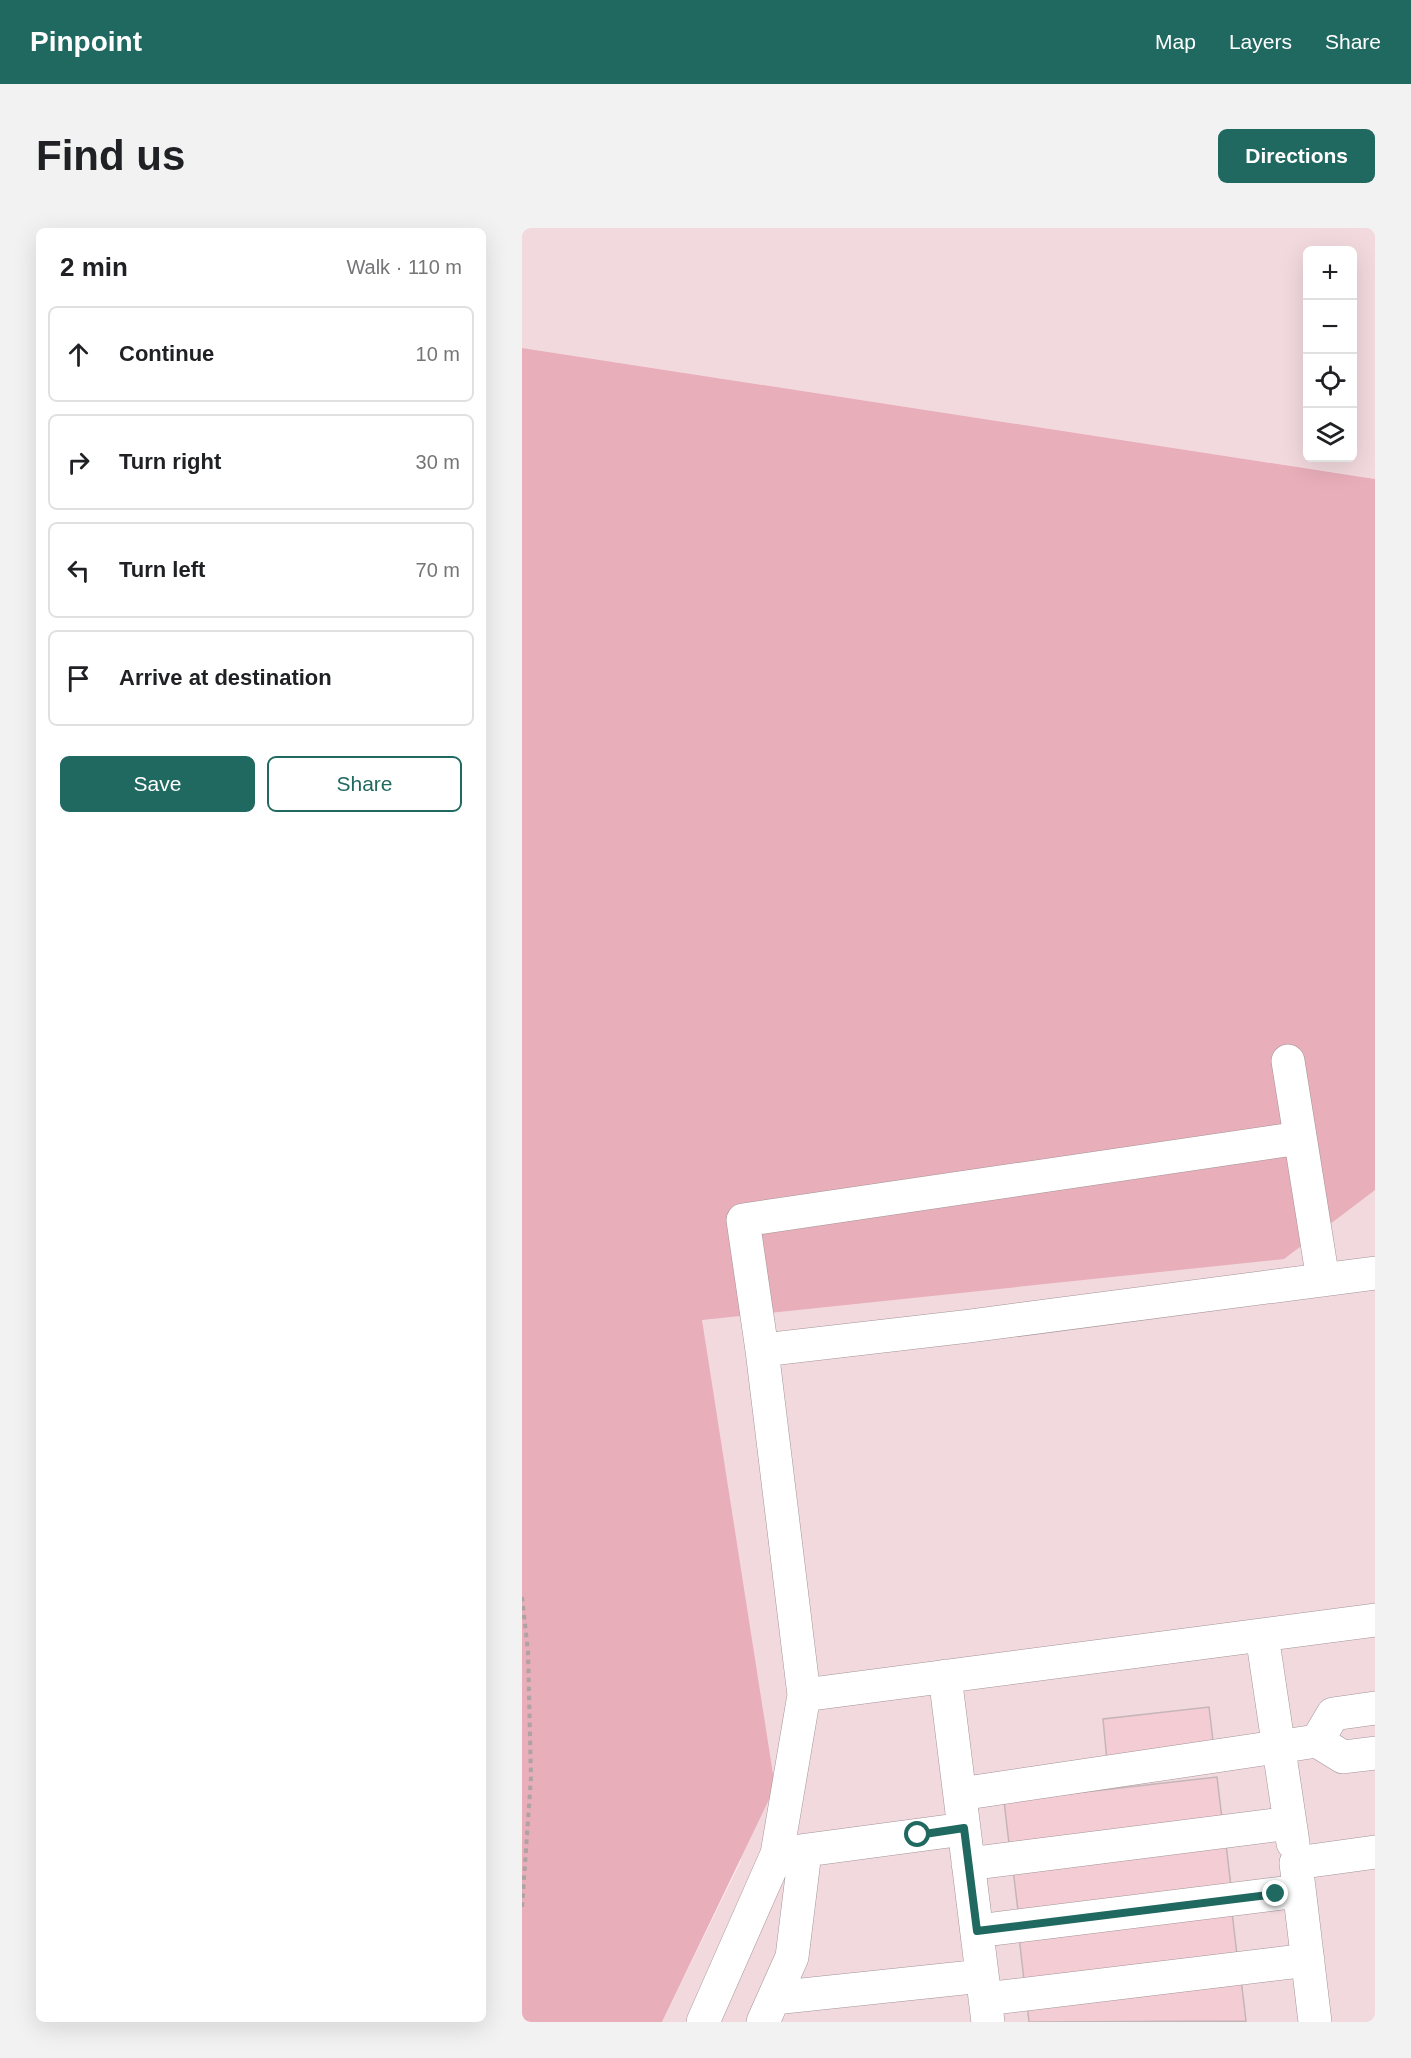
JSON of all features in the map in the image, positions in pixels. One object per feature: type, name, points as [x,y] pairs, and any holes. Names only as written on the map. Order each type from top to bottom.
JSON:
[{"type":"lane","points":[[1288,1061],[1323,1280]]},
{"type":"lane","points":[[1300,1138],[743,1220],[762,1350],[804,1695],[791,1853],[792,1957],[768,2010],[985,1999],[1308,1960]]},
{"type":"lane","points":[[762,1350],[970,1326],[1375,1273]]},
{"type":"lane","points":[[804,1695],[1375,1620]]},
{"type":"lane","points":[[1262,1635],[1316,2022]]},
{"type":"lane","points":[[945,1676],[985,1999]]},
{"type":"lane","points":[[1317,1742],[1333,1714],[1375,1708]]},
{"type":"lane","points":[[960,1794],[1375,1733]]},
{"type":"lane","points":[[1317,1742],[1343,1757],[1375,1753]]},
{"type":"lane","points":[[968,1864],[1290,1823]]},
{"type":"lane","points":[[791,1853],[964,1828]]},
{"type":"lane","points":[[977,1931],[1297,1877],[1375,1852]]},
{"type":"lane","points":[[703,2022],[791,1853]]},
{"type":"path","points":[[522,1597],[528,1651],[531,1777],[522,1908]]},
{"type":"shaded area","points":[[522,228],[1375,228],[1375,479],[522,348]]},
{"type":"shaded area","points":[[522,348],[1375,479],[1375,1190],[1284,1259],[702,1320],[775,1787],[662,2022],[522,2022]]},
{"type":"shaded area","points":[[1375,1035],[1375,2022],[662,2022],[741,1861],[654,1238]]},
{"type":"building","points":[[1209,1707],[1214,1749],[1107,1761],[1103,1719]]},
{"type":"building","points":[[1217,1777],[1222,1819],[1009,1844],[1004,1801]]},
{"type":"building","points":[[1226,1844],[1231,1887],[1018,1911],[1013,1869]]},
{"type":"building","points":[[1232,1912],[1237,1955],[1024,1980],[1019,1937]]},
{"type":"building","points":[[1241,1979],[1246,2021],[1029,2022],[1027,2004]]},
{"type":"route","points":[[918,1835],[964,1828],[977,1931],[1276,1894]]}]
